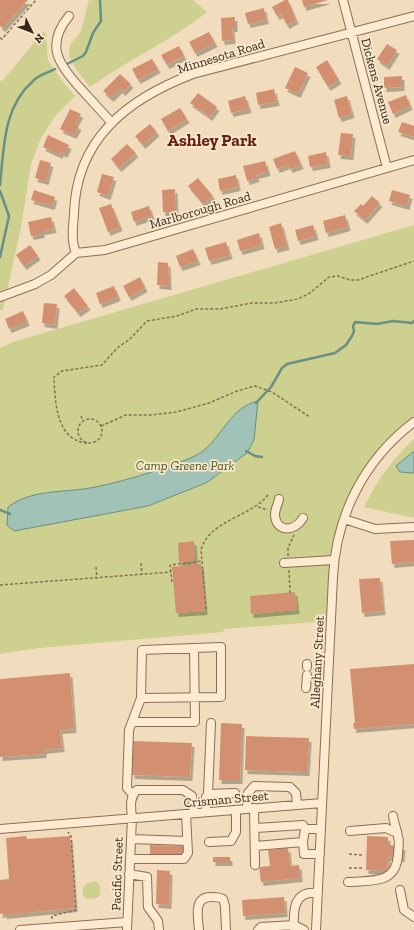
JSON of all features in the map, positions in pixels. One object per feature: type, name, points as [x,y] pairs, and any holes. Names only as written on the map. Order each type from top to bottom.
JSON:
[{"type":"street","name":"Dickens Avenue","points":[[343,0],[387,168]]},
{"type":"street","points":[[69,16],[63,22],[58,36],[56,49],[57,56],[68,75],[112,123]]},
{"type":"street","name":"Minnesota Road","points":[[76,253],[73,242],[74,205],[78,180],[83,162],[91,147],[112,123],[144,98],[183,78],[219,67],[414,16]]},
{"type":"street","name":"Marlborough Road","points":[[76,253],[105,250],[414,160]]},
{"type":"street","points":[[0,296],[35,284],[45,278],[76,253]]},
{"type":"street","name":"Alleghany Street","points":[[315,930],[334,560],[348,505],[366,473],[395,438],[414,422]]},
{"type":"street","points":[[279,499],[275,515],[277,523],[282,527],[288,529],[295,528],[299,525],[303,518]]},
{"type":"street","points":[[344,519],[375,529],[414,527]]},
{"type":"street","points":[[284,563],[334,560]]},
{"type":"street","points":[[221,646],[220,697],[142,698],[142,650],[194,648],[221,646]]},
{"type":"street","points":[[132,722],[195,722],[194,648]]},
{"type":"street","points":[[306,688],[307,669]]},
{"type":"street","name":"Pacific Street","points":[[127,926],[132,818],[130,803],[132,795],[128,788],[129,730],[142,698]]},
{"type":"street","points":[[206,812],[211,723]]},
{"type":"street","points":[[255,865],[256,828],[250,809],[248,793],[254,786],[290,787],[296,793],[298,805]]},
{"type":"street","points":[[130,859],[184,860],[188,853],[187,840],[192,796],[183,790],[137,790],[132,795]]},
{"type":"street","points":[[208,794],[235,793]]},
{"type":"street","name":"Crisman Street","points":[[0,829],[322,803]]},
{"type":"street","points":[[209,842],[231,841],[236,832],[236,810]]},
{"type":"street","points":[[348,882],[382,879],[395,871],[397,866],[399,838],[394,825],[393,816]]},
{"type":"street","points":[[256,828],[303,825],[305,829],[321,829]]},
{"type":"street","points":[[350,831],[386,828],[397,833]]},
{"type":"street","points":[[305,829],[303,842],[304,854],[320,854]]},
{"type":"street","points":[[131,839],[187,840]]},
{"type":"street","points":[[255,846],[303,842]]},
{"type":"street","points":[[129,874],[147,877],[148,908],[158,921],[159,930]]},
{"type":"street","points":[[400,890],[404,910],[414,917]]},
{"type":"street","points":[[294,927],[294,905],[304,894],[310,892],[318,893]]},
{"type":"street","points":[[199,930],[198,906],[200,900],[204,897],[218,897],[223,899],[225,906],[225,930]]},
{"type":"street","points":[[20,930],[127,926]]},
{"type":"street","points":[[262,929],[294,927],[304,930]]},
{"type":"path","points":[[0,38],[2,39],[36,0]]},
{"type":"path","points":[[84,421],[95,420],[101,426],[102,433],[98,440],[87,443],[80,442],[70,436],[60,422],[55,399],[54,377],[62,371],[102,365],[117,348],[130,340],[147,321],[177,316],[196,309],[220,309],[252,303],[275,303],[298,300],[310,293],[329,277],[338,276],[350,280],[358,280],[414,261]]},
{"type":"path","points":[[101,426],[126,415],[151,415],[176,412],[209,403],[237,391],[255,386],[272,392],[310,417]]},
{"type":"path","points":[[81,416],[84,421]]},
{"type":"path","points":[[84,421],[78,431],[81,438],[87,443]]},
{"type":"path","points":[[206,609],[201,550],[207,537],[234,517],[257,506],[268,495]]},
{"type":"path","points":[[257,506],[265,508],[270,512]]},
{"type":"path","points":[[172,582],[170,565],[202,561]]},
{"type":"path","points":[[141,563],[142,575]]},
{"type":"path","points":[[96,567],[97,578]]},
{"type":"path","points":[[0,585],[171,572]]},
{"type":"path","points":[[52,919],[52,916],[76,910],[71,836],[67,831]]},
{"type":"path","points":[[349,854],[362,855]]},
{"type":"path","points":[[349,868],[362,868]]},
{"type":"green space","points":[[89,0],[193,0],[207,12],[179,32],[90,87],[77,71],[69,56],[70,45],[81,31]]},
{"type":"green space","points":[[43,32],[46,33],[48,60],[62,81],[75,96],[56,115],[41,138],[31,164],[21,227],[3,310],[0,310],[0,81],[3,80]]},
{"type":"green space","name":"Camp Greene Park","points":[[414,225],[414,421],[380,452],[339,527],[329,621],[224,629],[223,632],[40,648],[0,654],[0,348],[13,342]]},
{"type":"green space","points":[[414,439],[414,451],[396,466],[400,472],[414,473],[414,518],[364,507],[374,488],[386,471]]},
{"type":"green space","points":[[96,881],[100,886],[100,894],[97,898],[86,899],[83,895],[83,888],[87,883]]},
{"type":"water","points":[[258,401],[254,440],[247,453],[206,483],[148,506],[14,531],[7,525],[8,507],[27,497],[37,494],[79,490],[110,484],[150,473],[195,456],[210,445],[234,415],[249,404]]},
{"type":"water","points":[[414,451],[414,473],[400,472],[396,466]]},
{"type":"building","points":[[0,0],[28,0],[3,28],[0,26]]},
{"type":"building","points":[[285,0],[288,0],[296,20],[287,25],[281,14],[277,16],[272,7]]},
{"type":"building","points":[[302,0],[328,0],[304,7]]},
{"type":"building","points":[[264,8],[266,20],[248,24],[245,13]]},
{"type":"building","points":[[235,17],[235,28],[232,28],[233,40],[222,41],[221,18]]},
{"type":"building","points":[[209,32],[215,43],[195,53],[189,42]]},
{"type":"building","points":[[387,44],[397,50],[387,66],[377,59]]},
{"type":"building","points":[[179,46],[184,56],[167,65],[161,55]]},
{"type":"building","points":[[152,59],[158,69],[138,80],[132,69]]},
{"type":"building","points":[[327,60],[339,80],[328,87],[316,67]]},
{"type":"building","points":[[295,67],[308,73],[298,94],[285,88]]},
{"type":"building","points":[[120,74],[131,84],[123,92],[120,89],[111,98],[103,91]]},
{"type":"building","points":[[402,76],[402,87],[384,88],[384,77]]},
{"type":"building","points":[[274,89],[277,102],[258,105],[256,93]]},
{"type":"building","points":[[198,93],[217,107],[210,117],[190,103]]},
{"type":"building","points":[[406,95],[410,106],[393,114],[388,102]]},
{"type":"building","points":[[245,96],[249,109],[231,113],[228,101]]},
{"type":"building","points":[[347,96],[352,114],[339,118],[334,100]]},
{"type":"building","points":[[180,108],[187,119],[168,131],[161,119]]},
{"type":"building","points":[[70,109],[81,114],[75,124],[79,126],[74,135],[60,129]]},
{"type":"building","points":[[402,122],[414,126],[414,137],[398,132]]},
{"type":"building","points":[[150,124],[157,132],[143,145],[135,136]]},
{"type":"building","points":[[341,133],[353,134],[351,156],[338,155]]},
{"type":"building","points":[[48,135],[69,145],[65,154],[61,152],[60,155],[43,147]]},
{"type":"building","points":[[127,144],[136,153],[119,168],[111,159]]},
{"type":"building","points":[[295,151],[301,165],[290,169],[288,165],[277,169],[273,159]]},
{"type":"building","points":[[326,152],[328,164],[310,167],[308,156]]},
{"type":"building","points":[[40,160],[51,163],[46,181],[35,178]]},
{"type":"building","points":[[265,161],[268,172],[256,175],[257,178],[247,181],[243,166]]},
{"type":"building","points":[[102,174],[114,177],[108,196],[97,192]]},
{"type":"building","points":[[236,175],[238,187],[220,191],[218,179]]},
{"type":"building","points":[[198,178],[213,196],[203,204],[188,186]]},
{"type":"building","points":[[175,189],[176,212],[163,212],[162,190]]},
{"type":"building","points":[[34,190],[55,197],[52,206],[31,200]]},
{"type":"building","points":[[392,190],[410,195],[407,206],[389,201]]},
{"type":"building","points":[[372,196],[380,203],[365,220],[354,211],[361,204],[363,206]]},
{"type":"building","points":[[111,204],[120,227],[108,232],[99,208]]},
{"type":"building","points":[[149,206],[152,216],[134,222],[131,212]]},
{"type":"building","points":[[345,215],[348,227],[326,233],[323,221]]},
{"type":"building","points":[[51,217],[54,229],[42,231],[42,234],[31,236],[28,222]]},
{"type":"building","points":[[281,223],[287,246],[275,249],[269,227]]},
{"type":"building","points":[[313,225],[316,236],[298,241],[295,230]]},
{"type":"building","points":[[259,233],[262,245],[240,251],[237,240]]},
{"type":"building","points":[[226,242],[230,255],[209,261],[205,248]]},
{"type":"building","points":[[30,245],[38,256],[24,266],[16,255]]},
{"type":"building","points":[[193,249],[198,261],[180,267],[176,256]]},
{"type":"building","points":[[158,262],[168,263],[169,286],[157,285]]},
{"type":"building","points":[[140,277],[145,288],[129,297],[123,286]]},
{"type":"building","points":[[114,286],[118,297],[100,304],[96,293]]},
{"type":"building","points":[[74,288],[88,306],[78,313],[64,296]]},
{"type":"building","points":[[44,303],[57,304],[55,325],[42,323]]},
{"type":"building","points":[[23,311],[27,322],[9,329],[5,319]]},
{"type":"building","points":[[414,540],[414,562],[392,564],[390,541]]},
{"type":"building","points":[[194,541],[195,561],[179,563],[178,543]]},
{"type":"building","points":[[201,564],[205,611],[176,613],[172,567]]},
{"type":"building","points":[[380,578],[383,611],[362,613],[359,579]]},
{"type":"building","points":[[295,592],[297,610],[251,614],[250,596]]},
{"type":"building","points":[[414,664],[414,724],[354,729],[353,723],[355,723],[350,669]]},
{"type":"building","points":[[70,673],[74,729],[60,730],[62,748],[44,750],[44,754],[0,757],[0,679]]},
{"type":"building","points":[[221,723],[242,724],[240,780],[219,780]]},
{"type":"building","points":[[246,736],[309,738],[307,772],[245,770]]},
{"type":"building","points":[[133,741],[192,743],[190,777],[132,775]]},
{"type":"building","points":[[26,836],[27,839],[70,836],[75,908],[4,915],[4,913],[0,914],[0,880],[9,879],[6,838]]},
{"type":"building","points":[[367,836],[388,837],[388,845],[403,846],[402,858],[388,857],[387,871],[366,870]]},
{"type":"building","points":[[150,845],[183,846],[183,857],[150,856]]},
{"type":"building","points":[[288,848],[290,866],[299,865],[300,878],[261,882],[259,867],[270,866],[268,850]]},
{"type":"building","points":[[213,857],[230,857],[230,862],[213,862]]},
{"type":"building","points":[[157,870],[170,871],[169,905],[156,904]]},
{"type":"building","points":[[284,897],[285,913],[243,916],[242,900]]},
{"type":"waterway","points":[[65,65],[83,56],[86,52],[93,33],[101,21],[100,0]]},
{"type":"waterway","points":[[0,185],[4,143],[10,116],[16,103],[23,91],[35,79],[55,69]]},
{"type":"waterway","points":[[0,191],[9,216],[0,257]]},
{"type":"waterway","points":[[256,403],[271,387],[282,368],[287,364],[335,353],[346,345],[354,331],[353,326],[355,322],[377,324],[393,321],[412,323],[414,321]]},
{"type":"waterway","points":[[246,451],[255,456],[262,457]]},
{"type":"waterway","points":[[0,510],[10,514]]},
{"type":"district","name":"Ashley Park","points":[[212,140]]}]
